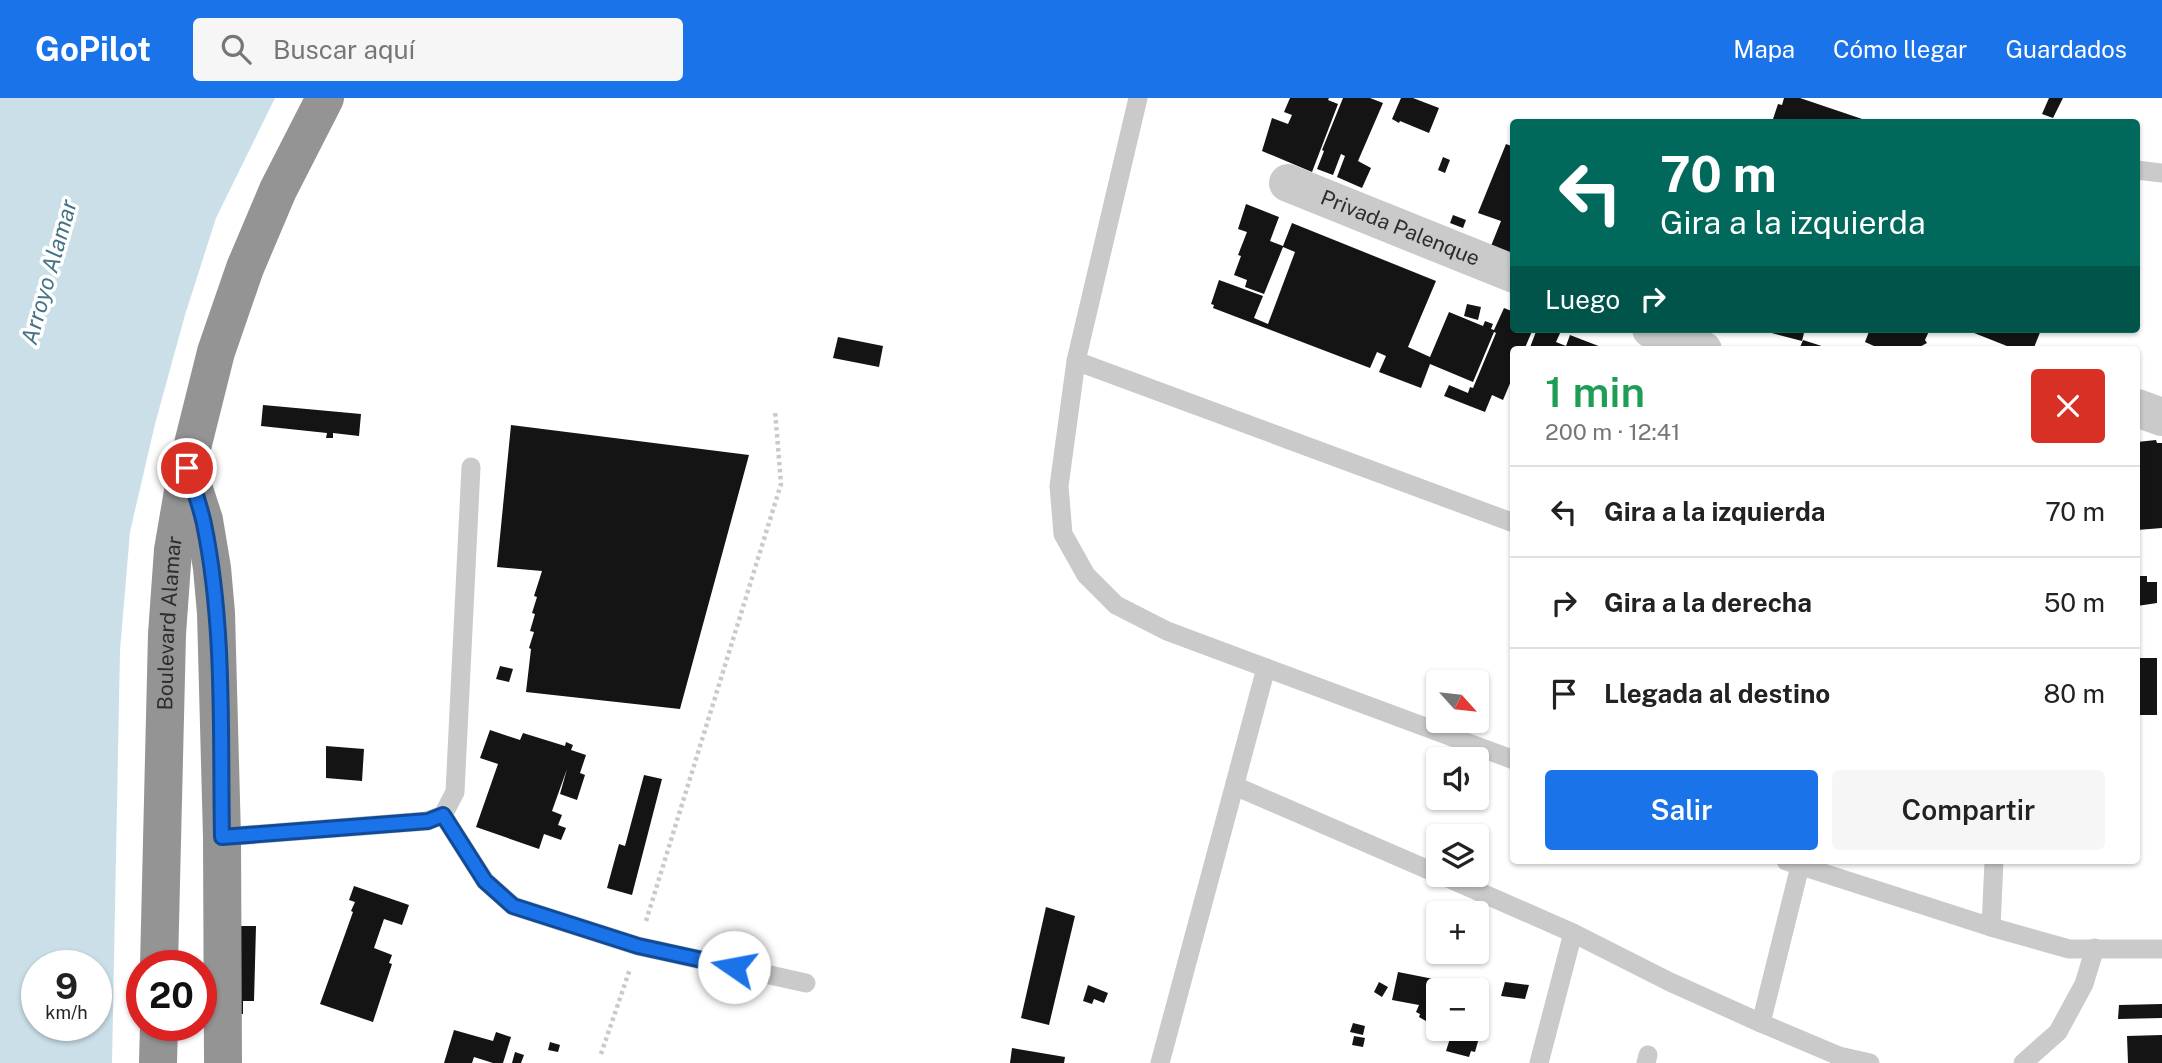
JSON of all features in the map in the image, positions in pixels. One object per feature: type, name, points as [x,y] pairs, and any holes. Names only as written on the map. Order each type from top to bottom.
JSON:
[{"type":"highway","name":"Boulevard Alamar","points":[[159,950],[167,634],[173,550],[187,468],[216,352],[245,268],[278,190],[325,98]]},
{"type":"highway","points":[[187,468],[204,520],[212,568],[219,667],[223,1063]]},
{"type":"highway","points":[[158,1063],[159,1041]]},
{"type":"street","name":"Privada Palenque","points":[[1288,183],[1510,272]]},
{"type":"street","points":[[1661,333],[1693,346]]},
{"type":"street","points":[[2140,409],[2162,417]]},
{"type":"lane","points":[[1138,98],[1076,362],[1059,486],[1063,534],[1086,575],[1116,605],[1167,631],[1510,759]]},
{"type":"lane","points":[[2140,170],[2162,173]]},
{"type":"lane","points":[[1076,362],[1510,522]]},
{"type":"lane","points":[[222,837],[428,821],[443,815],[454,792],[471,467]]},
{"type":"lane","points":[[1160,1063],[1266,668]]},
{"type":"lane","points":[[1235,786],[1426,868]]},
{"type":"lane","points":[[443,815],[485,881],[513,906],[638,946],[806,983]]},
{"type":"lane","points":[[1761,1023],[1793,864],[2069,949],[2162,949]]},
{"type":"lane","points":[[1992,927],[1994,864]]},
{"type":"lane","points":[[1469,887],[1573,933],[1670,982],[1761,1023],[1839,1056],[1870,1063]]},
{"type":"lane","points":[[1539,1063],[1573,933]]},
{"type":"lane","points":[[2024,1063],[2058,1032],[2084,984],[2095,948]]},
{"type":"path","points":[[601,1054],[638,946],[781,484],[775,410]]},
{"type":"water","name":"Arroyo Alamar","points":[[0,98],[275,98],[216,218],[185,315],[155,424],[130,532],[120,650],[112,1063],[0,1063]]},
{"type":"building","points":[[1290,98],[1329,98],[1328,100],[1338,104],[1312,172],[1262,151],[1272,118],[1288,124],[1292,115],[1284,112]]},
{"type":"building","points":[[1343,98],[1370,98],[1383,103],[1358,161],[1371,168],[1362,188],[1337,177],[1345,156],[1341,154],[1333,175],[1317,169]]},
{"type":"building","points":[[1401,98],[1413,98],[1439,108],[1429,133],[1392,119]]},
{"type":"building","points":[[1784,98],[1800,98],[1862,119],[1773,119],[1778,104],[1782,105]]},
{"type":"building","points":[[2049,98],[2063,98],[2053,118],[2042,114]]},
{"type":"building","points":[[1506,144],[1510,146],[1510,253],[1491,246],[1501,221],[1478,213]]},
{"type":"building","points":[[1443,157],[1450,160],[1445,173],[1438,170]]},
{"type":"building","points":[[1246,204],[1279,217],[1270,241],[1283,246],[1292,223],[1436,281],[1408,347],[1430,357],[1449,312],[1483,326],[1485,321],[1493,324],[1491,329],[1494,330],[1504,308],[1510,310],[1510,333],[1531,333],[1526,346],[1510,346],[1510,383],[1503,400],[1492,395],[1485,412],[1444,396],[1449,385],[1468,393],[1470,387],[1473,388],[1496,333],[1494,332],[1473,382],[1430,364],[1421,388],[1379,372],[1386,356],[1377,352],[1370,368],[1213,308],[1214,305],[1211,304],[1219,280],[1263,296],[1254,318],[1268,324],[1295,252],[1283,247],[1264,294],[1245,287],[1247,280],[1234,275],[1247,232],[1238,229]]},
{"type":"building","points":[[1453,215],[1466,220],[1463,228],[1450,223]]},
{"type":"building","points":[[1467,304],[1481,307],[1478,320],[1464,316]]},
{"type":"building","points":[[1535,333],[1560,333],[1556,342],[1566,346],[1531,346]]},
{"type":"building","points":[[1772,333],[1804,333],[1802,341]]},
{"type":"building","points":[[1868,333],[1928,333],[1925,340],[1927,343],[1921,346],[1874,346],[1865,342]]},
{"type":"building","points":[[1974,333],[2040,333],[2035,346],[2007,346]]},
{"type":"building","points":[[1570,335],[1599,346],[1566,346]]},
{"type":"building","points":[[838,337],[883,346],[879,367],[833,358]]},
{"type":"building","points":[[1803,340],[1822,346],[1801,346]]},
{"type":"building","points":[[263,405],[361,414],[359,436],[333,433],[333,438],[326,438],[327,433],[261,426]]},
{"type":"building","points":[[511,425],[749,455],[680,709],[526,692],[529,648],[534,632],[530,631],[535,614],[532,613],[537,597],[534,596],[542,571],[497,567]]},
{"type":"building","points":[[2156,440],[2157,443],[2162,443],[2162,528],[2140,530],[2140,442]]},
{"type":"building","points":[[2140,576],[2147,576],[2147,582],[2157,582],[2157,603],[2140,606]]},
{"type":"building","points":[[2140,658],[2157,658],[2157,715],[2140,715]]},
{"type":"building","points":[[500,666],[513,669],[509,682],[496,679]]},
{"type":"building","points":[[490,730],[520,740],[523,733],[565,746],[566,742],[573,745],[571,750],[586,755],[580,773],[585,775],[577,800],[560,794],[567,769],[552,811],[562,815],[558,825],[566,828],[561,840],[544,834],[539,849],[476,827],[498,764],[480,758]]},
{"type":"building","points":[[326,746],[364,749],[362,781],[326,778]]},
{"type":"building","points":[[644,775],[662,779],[632,895],[607,888],[619,844],[625,846]]},
{"type":"building","points":[[354,886],[409,905],[402,925],[384,919],[374,948],[392,955],[389,963],[392,964],[373,1022],[320,1004],[353,912],[351,911],[355,902],[349,900]]},
{"type":"building","points":[[1046,907],[1075,916],[1049,1025],[1021,1018]]},
{"type":"building","points":[[232,926],[256,926],[254,1001],[243,1001],[243,1014],[230,1013]]},
{"type":"building","points":[[1398,972],[1429,978],[1426,978],[1426,1021],[1416,1012],[1419,1005],[1392,1000]]},
{"type":"building","points":[[1379,982],[1388,987],[1382,997],[1374,992]]},
{"type":"building","points":[[1505,982],[1529,985],[1525,999],[1501,996]]},
{"type":"building","points":[[1088,985],[1108,993],[1104,1003],[1094,999],[1092,1004],[1083,1001]]},
{"type":"building","points":[[2162,1004],[2162,1018],[2118,1019],[2119,1005]]},
{"type":"building","points":[[1353,1023],[1365,1026],[1363,1035],[1350,1032]]},
{"type":"building","points":[[454,1030],[493,1041],[496,1032],[511,1037],[503,1063],[474,1057],[472,1063],[444,1063]]},
{"type":"building","points":[[2162,1035],[2162,1063],[2128,1063],[2127,1036]]},
{"type":"building","points":[[1354,1036],[1365,1038],[1363,1047],[1352,1045]]},
{"type":"building","points":[[1449,1041],[1478,1041],[1475,1052],[1471,1051],[1469,1057],[1446,1051]]},
{"type":"building","points":[[550,1042],[560,1045],[558,1052],[548,1050]]},
{"type":"building","points":[[1012,1048],[1065,1057],[1064,1063],[1010,1063]]},
{"type":"building","points":[[515,1052],[524,1055],[521,1063],[512,1063]]},
{"type":"route","points":[[187,468],[204,520],[212,568],[219,667],[222,837],[428,821],[443,815],[485,881],[513,906],[638,946],[734,967]]}]
